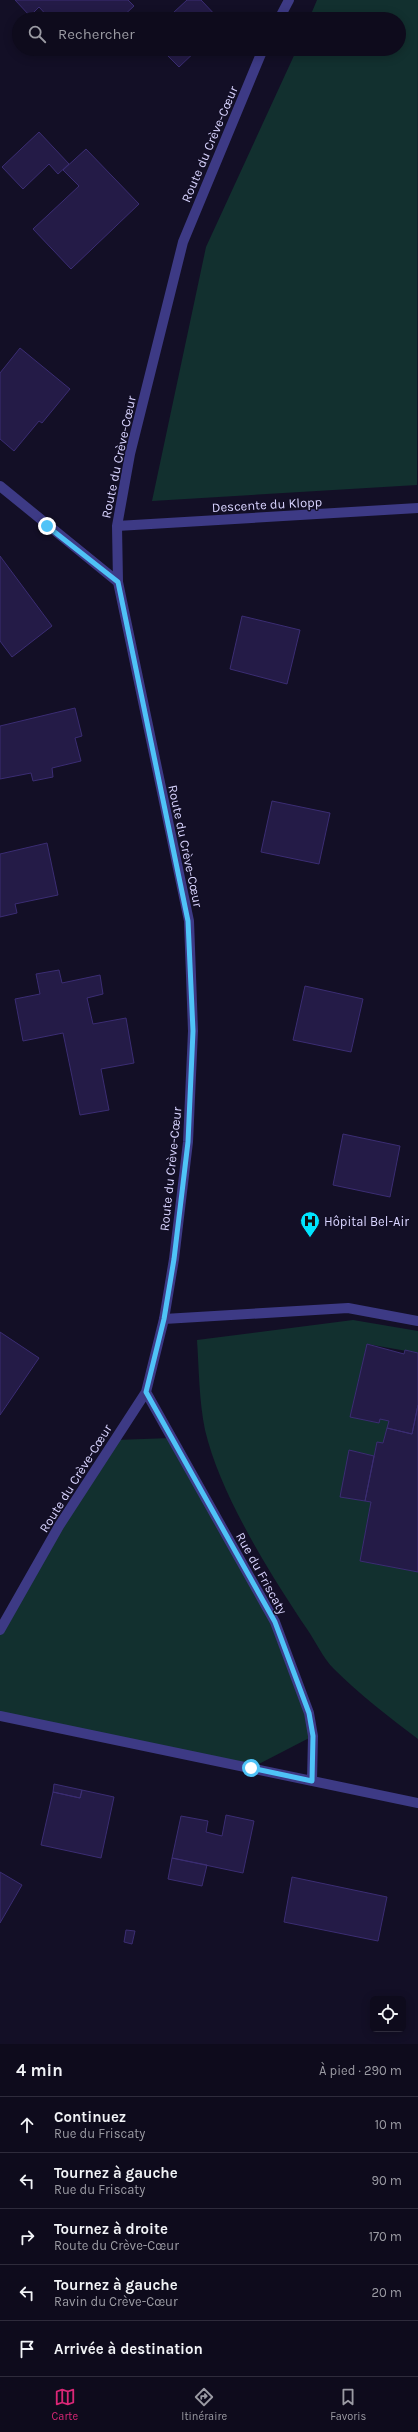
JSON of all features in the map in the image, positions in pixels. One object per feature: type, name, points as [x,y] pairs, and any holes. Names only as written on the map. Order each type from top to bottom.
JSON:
[{"type":"street","points":[[283,12],[289,0]]},
{"type":"street","name":"Route du Crève-Cœur","points":[[0,1630],[60,1526],[146,1392],[164,1319],[174,1259],[188,1142],[193,1031],[188,921],[118,582],[117,526],[130,454],[183,242],[260,56]]},
{"type":"street","points":[[0,486],[118,582]]},
{"type":"street","name":"Descente du Klopp","points":[[117,526],[418,508]]},
{"type":"street","points":[[164,1319],[348,1308],[418,1321]]},
{"type":"street","name":"Rue du Friscaty","points":[[146,1392],[275,1622],[309,1713],[313,1736],[312,1781]]},
{"type":"street","points":[[0,1716],[418,1803]]},
{"type":"green space","points":[[317,0],[418,0],[417,485],[152,501],[206,247],[294,56],[406,56],[406,12],[312,12]]},
{"type":"green space","points":[[353,1320],[418,1331],[418,1353],[367,1344],[350,1417],[379,1423],[380,1419],[389,1421],[383,1443],[377,1442],[374,1456],[349,1450],[341,1497],[371,1502],[360,1561],[418,1572],[418,1739],[354,1688],[330,1665],[323,1655],[262,1559],[234,1507],[212,1455],[203,1419],[200,1397],[197,1340]]},
{"type":"green space","points":[[172,1438],[275,1622],[313,1736],[251,1768],[0,1716],[0,1630],[115,1440]]},
{"type":"building","points":[[15,0],[128,0],[134,6],[128,12],[44,12],[39,7],[34,12],[26,12]]},
{"type":"building","points":[[187,0],[201,0],[212,12],[174,12]]},
{"type":"building","points":[[168,56],[191,56],[179,67]]},
{"type":"building","points":[[39,132],[69,164],[58,174],[49,164],[23,189],[2,167]]},
{"type":"building","points":[[86,149],[139,204],[71,269],[33,229],[79,186],[63,170]]},
{"type":"building","points":[[20,348],[70,389],[42,423],[39,421],[14,451],[0,439],[0,373]]},
{"type":"building","points":[[0,556],[52,626],[12,657],[0,641]]},
{"type":"building","points":[[242,616],[300,630],[287,684],[230,669]]},
{"type":"building","points":[[75,708],[82,736],[75,738],[81,761],[52,768],[53,777],[33,781],[31,773],[0,779],[0,726]]},
{"type":"building","points":[[272,801],[330,813],[319,864],[261,852]]},
{"type":"building","points":[[47,843],[58,895],[15,904],[17,913],[0,917],[0,854]]},
{"type":"building","points":[[59,970],[62,983],[100,975],[103,994],[87,998],[93,1024],[126,1018],[134,1063],[101,1069],[109,1110],[80,1115],[63,1033],[23,1041],[15,999],[40,994],[36,974]]},
{"type":"building","points":[[305,986],[363,999],[351,1052],[293,1040]]},
{"type":"building","points":[[343,1134],[400,1146],[390,1197],[333,1185]]},
{"type":"building","points":[[0,1332],[39,1358],[0,1415]]},
{"type":"building","points":[[367,1344],[404,1354],[405,1350],[418,1353],[418,1405],[412,1434],[387,1428],[389,1421],[380,1419],[379,1423],[350,1417]]},
{"type":"building","points":[[418,1405],[418,1572],[360,1561],[371,1502],[365,1501],[377,1442],[383,1443],[387,1428],[412,1434]]},
{"type":"building","points":[[349,1450],[374,1456],[365,1501],[340,1497]]},
{"type":"building","points":[[54,1784],[82,1790],[80,1798],[53,1792]]},
{"type":"building","points":[[82,1790],[114,1797],[101,1858],[41,1845],[53,1792],[80,1798]]},
{"type":"building","points":[[226,1815],[254,1821],[243,1873],[172,1858],[181,1816],[208,1821],[206,1832],[222,1836]]},
{"type":"building","points":[[172,1858],[207,1865],[202,1886],[168,1879]]},
{"type":"building","points":[[0,1872],[22,1885],[0,1923]]},
{"type":"building","points":[[292,1877],[387,1897],[378,1941],[284,1922]]},
{"type":"building","points":[[126,1930],[135,1931],[132,1944],[124,1942]]},
{"type":"place","name":"Hôpital Bel-Air","points":[[310,1238]]},
{"type":"route","points":[[47,526],[118,582],[188,921],[193,1031],[188,1142],[174,1259],[164,1319],[146,1392],[275,1622],[309,1713],[313,1736],[312,1781],[251,1768]]}]
